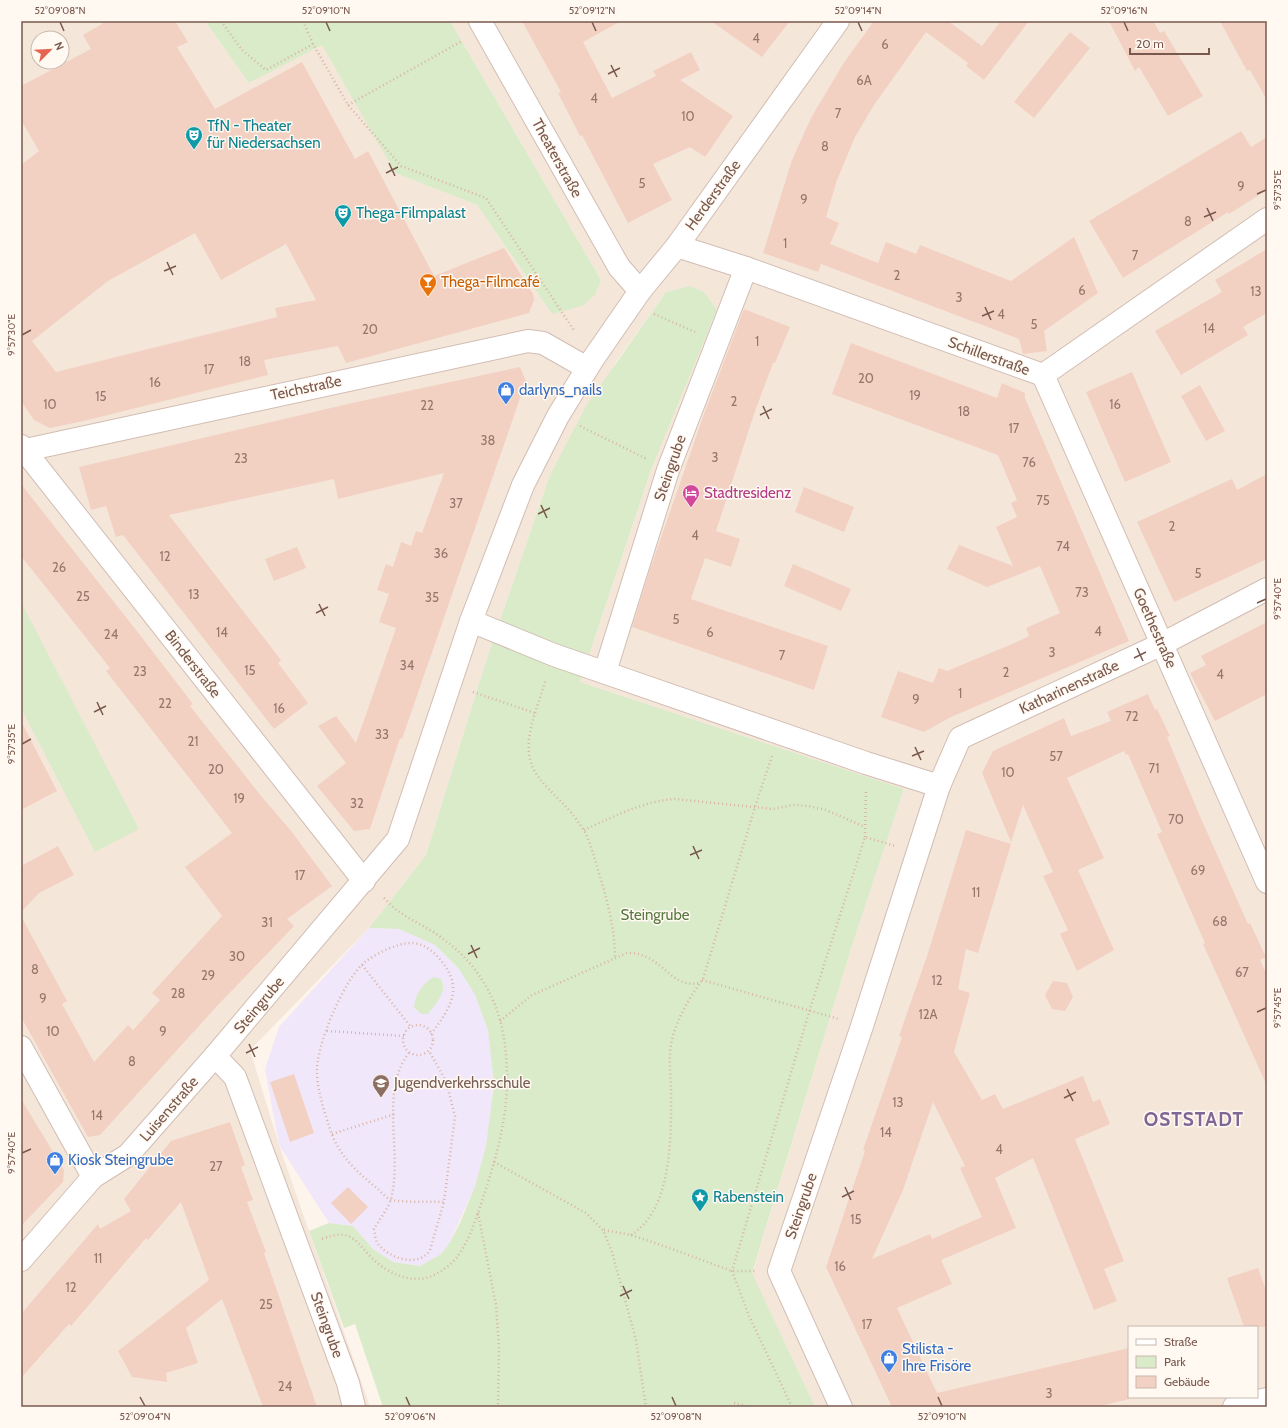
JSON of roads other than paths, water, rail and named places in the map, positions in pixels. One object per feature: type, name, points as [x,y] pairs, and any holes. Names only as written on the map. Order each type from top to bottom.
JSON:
[{"type":"street","name":"Herderstraße","points":[[590,364],[636,297],[677,246],[838,21]]},
{"type":"street","name":"Theaterstraße","points":[[482,25],[636,297]]},
{"type":"street","name":"Schillerstraße","points":[[677,246],[746,268],[1043,375],[1267,219]]},
{"type":"street","name":"Steingrube","points":[[605,672],[668,470],[746,268]]},
{"type":"street","name":"Teichstraße","points":[[22,449],[528,341],[543,343],[590,364]]},
{"type":"street","name":"Steingrube","points":[[354,1407],[348,1383],[235,1077],[215,1056],[398,839],[471,621],[524,485],[558,416],[590,364]]},
{"type":"street","name":"Goethestraße","points":[[1043,375],[1267,882]]},
{"type":"street","name":"Binderstraße","points":[[22,449],[364,881]]},
{"type":"street","name":"Katharinenstraße","points":[[939,786],[960,738],[1162,644],[1267,589]]},
{"type":"street","points":[[471,621],[554,656],[605,672],[866,763],[939,786]]},
{"type":"street","name":"Steingrube","points":[[841,1407],[779,1271],[862,1026],[939,786]]},
{"type":"street","points":[[21,1047],[93,1178]]},
{"type":"street","name":"Luisenstraße","points":[[21,1260],[93,1178],[128,1155],[215,1056]]},
{"type":"street","points":[[1234,1407],[1267,1398]]},
{"type":"place","name":"TfN - Theater für Niedersachsen","points":[[194,150]]},
{"type":"place","name":"Thega-Filmpalast","points":[[343,228]]},
{"type":"place","name":"Thega-Filmcafé","points":[[428,297]]},
{"type":"place","name":"darlyns_nails","points":[[506,405]]},
{"type":"place","name":"Stadtresidenz","points":[[691,508]]},
{"type":"place","name":"Jugendverkehrsschule","points":[[381,1098]]},
{"type":"place","name":"Kiosk Steingrube","points":[[55,1175]]},
{"type":"place","name":"Rabenstein","points":[[700,1212]]},
{"type":"place","name":"Stilista - Ihre Frisöre","points":[[889,1373]]},
{"type":"district","name":"OSTSTADT","points":[[1194,1119]]}]
